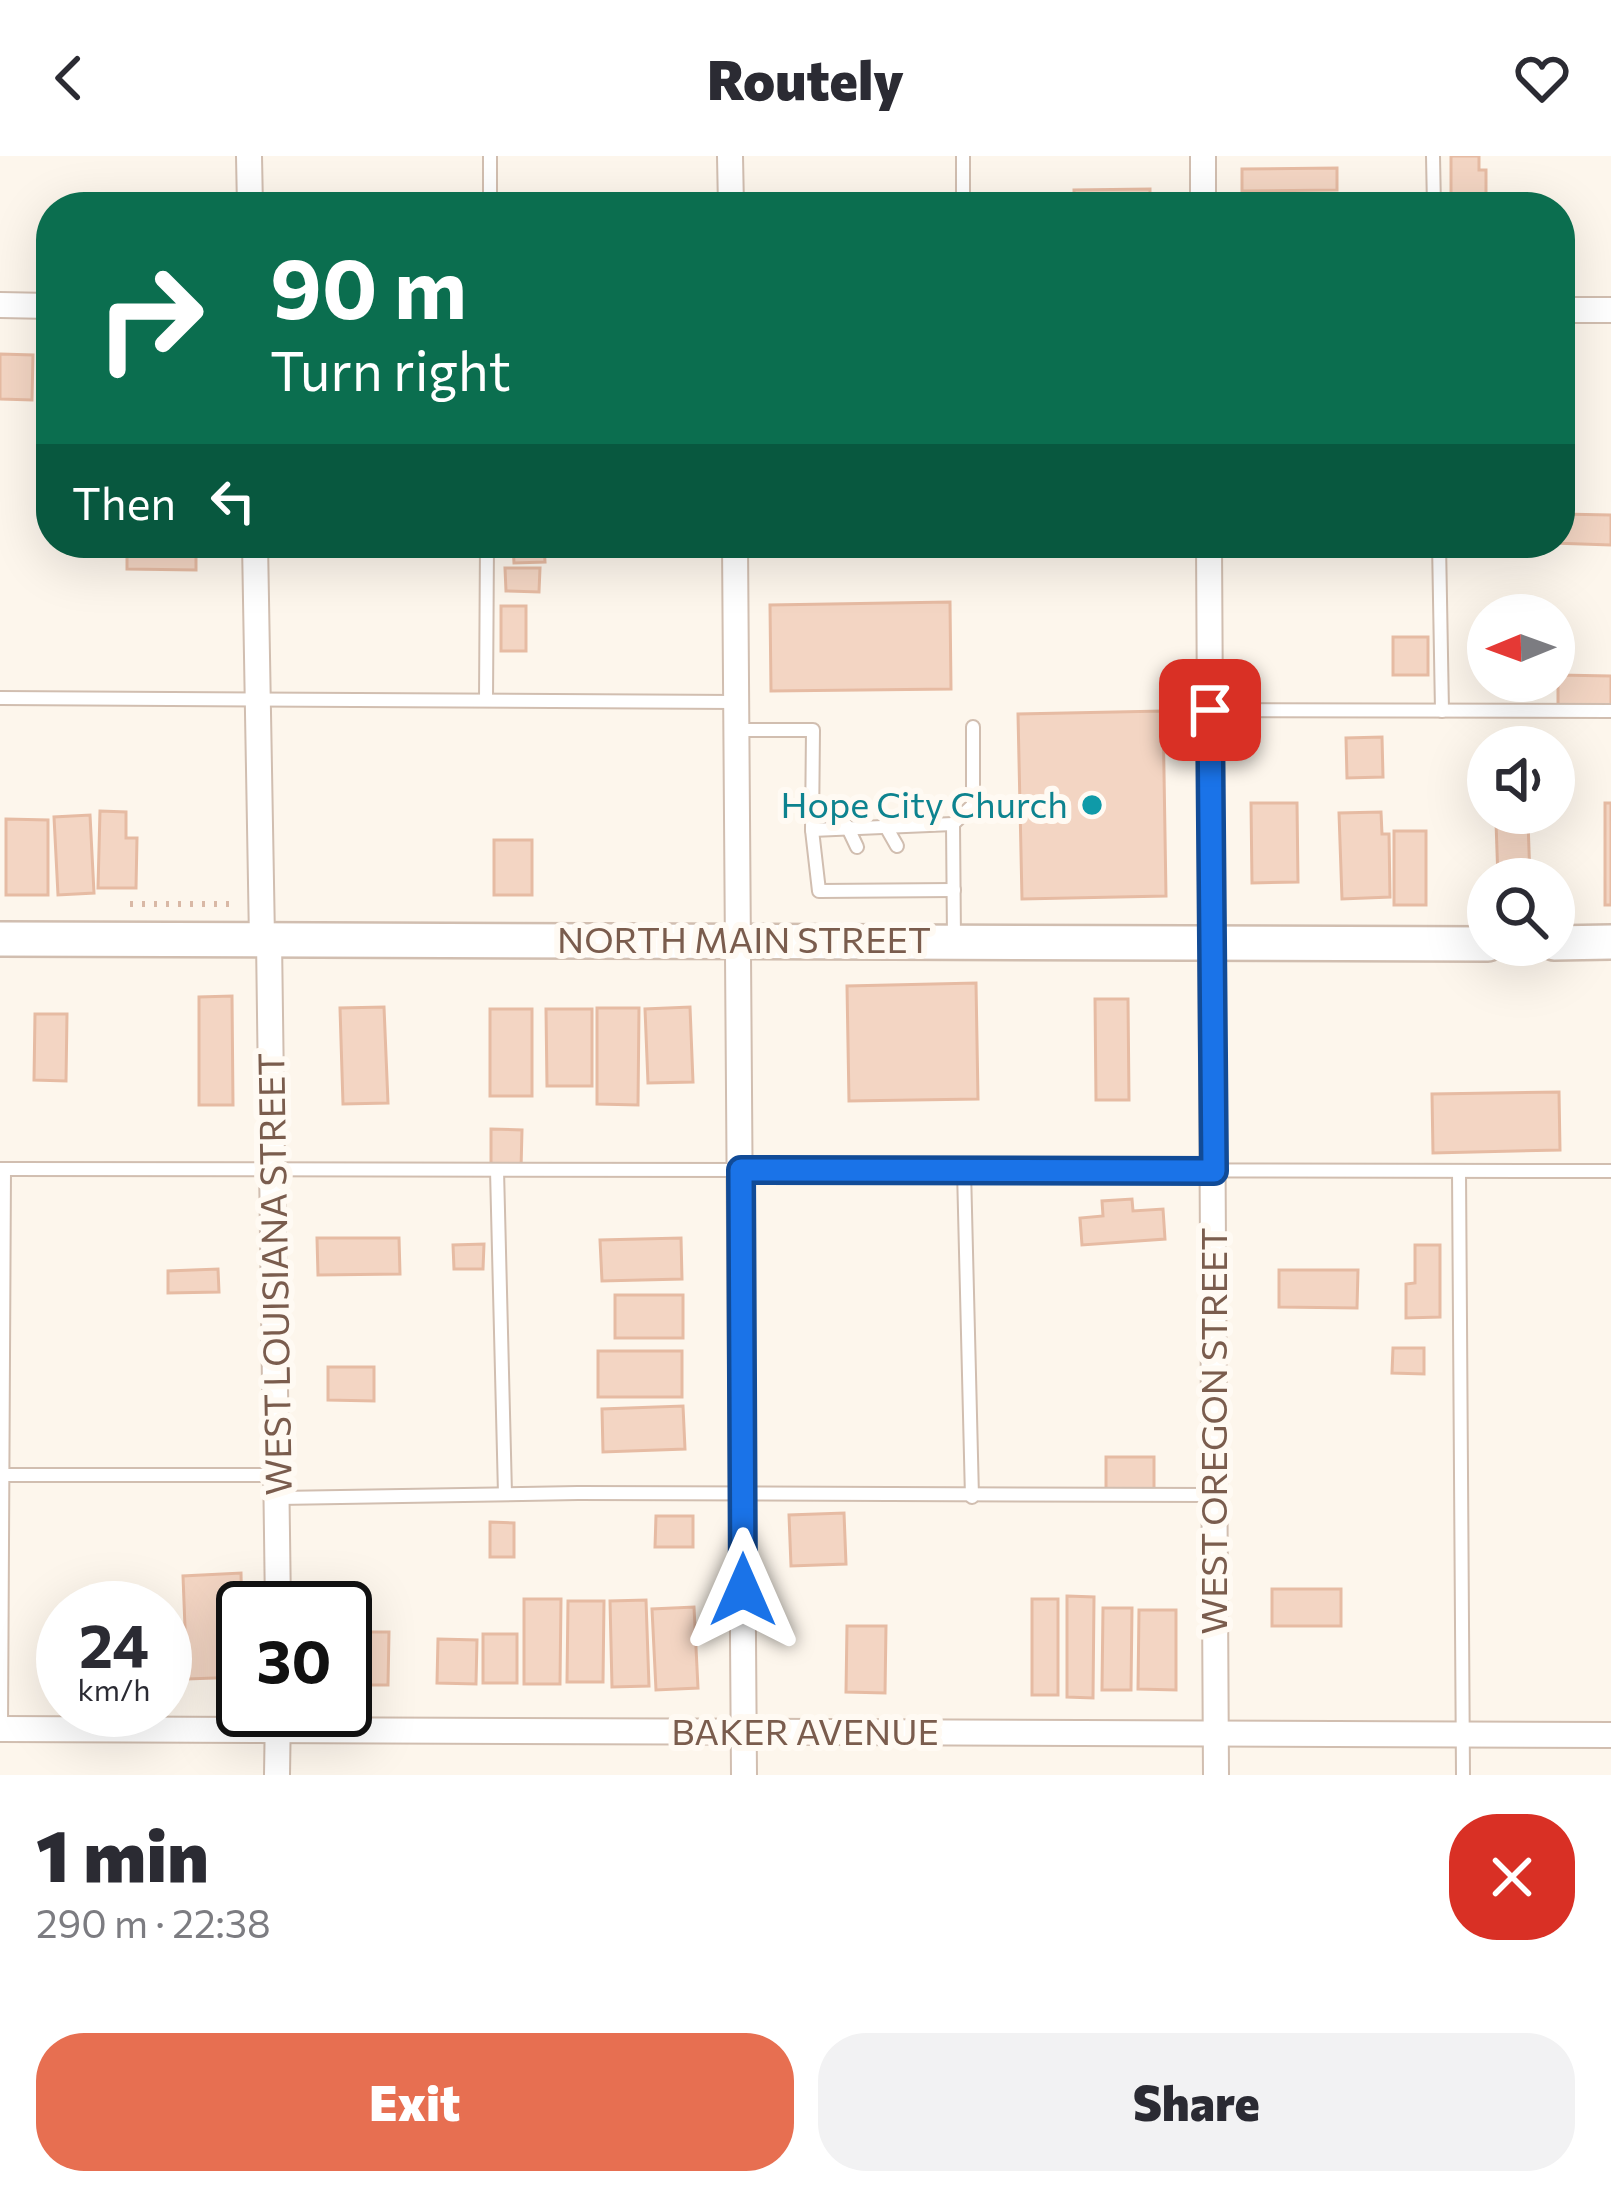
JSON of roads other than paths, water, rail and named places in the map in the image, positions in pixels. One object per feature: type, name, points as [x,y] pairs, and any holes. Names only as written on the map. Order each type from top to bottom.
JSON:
[{"type":"street","points":[[249,156],[250,192]]},
{"type":"street","points":[[730,156],[730,192]]},
{"type":"street","points":[[1203,156],[1203,192]]},
{"type":"street","points":[[0,305],[36,306]]},
{"type":"street","points":[[1575,310],[1611,310]]},
{"type":"street","name":"WEST LOUISIANA STREET","points":[[255,558],[274,1170],[278,1581]]},
{"type":"street","points":[[735,558],[744,1775]]},
{"type":"street","name":"WEST OREGON STREET","points":[[1209,558],[1216,1775]]},
{"type":"street","name":"NORTH MAIN STREET","points":[[0,939],[1467,944]]},
{"type":"street","points":[[1575,943],[1611,942]]},
{"type":"street","name":"BAKER AVENUE","points":[[1,1729],[216,1721]]},
{"type":"street","name":"BAKER AVENUE","points":[[372,1722],[744,1732],[1611,1735]]},
{"type":"street","points":[[277,1775],[278,1737]]},
{"type":"lane","points":[[490,156],[490,192]]},
{"type":"lane","points":[[963,156],[963,192]]},
{"type":"lane","points":[[1433,156],[1434,192]]},
{"type":"lane","points":[[485,700],[488,558]]},
{"type":"lane","points":[[1439,558],[1442,711]]},
{"type":"lane","points":[[0,698],[737,702]]},
{"type":"lane","points":[[1210,710],[1611,710]]},
{"type":"lane","points":[[812,830],[953,824],[973,806],[973,728]]},
{"type":"lane","points":[[738,730],[813,730],[812,830],[819,891],[875,886],[954,890]]},
{"type":"lane","points":[[953,824],[954,940]]},
{"type":"lane","points":[[885,825],[897,846]]},
{"type":"lane","points":[[847,826],[857,847]]},
{"type":"lane","points":[[1,1729],[2,1169],[1611,1171]]},
{"type":"lane","points":[[497,1170],[505,1494]]},
{"type":"lane","points":[[964,1170],[972,1497]]},
{"type":"lane","points":[[1459,1171],[1463,1775]]},
{"type":"lane","points":[[3,1475],[505,1494],[1215,1495]]},
{"type":"place","name":"Hope City Church","points":[[1092,805]]}]
